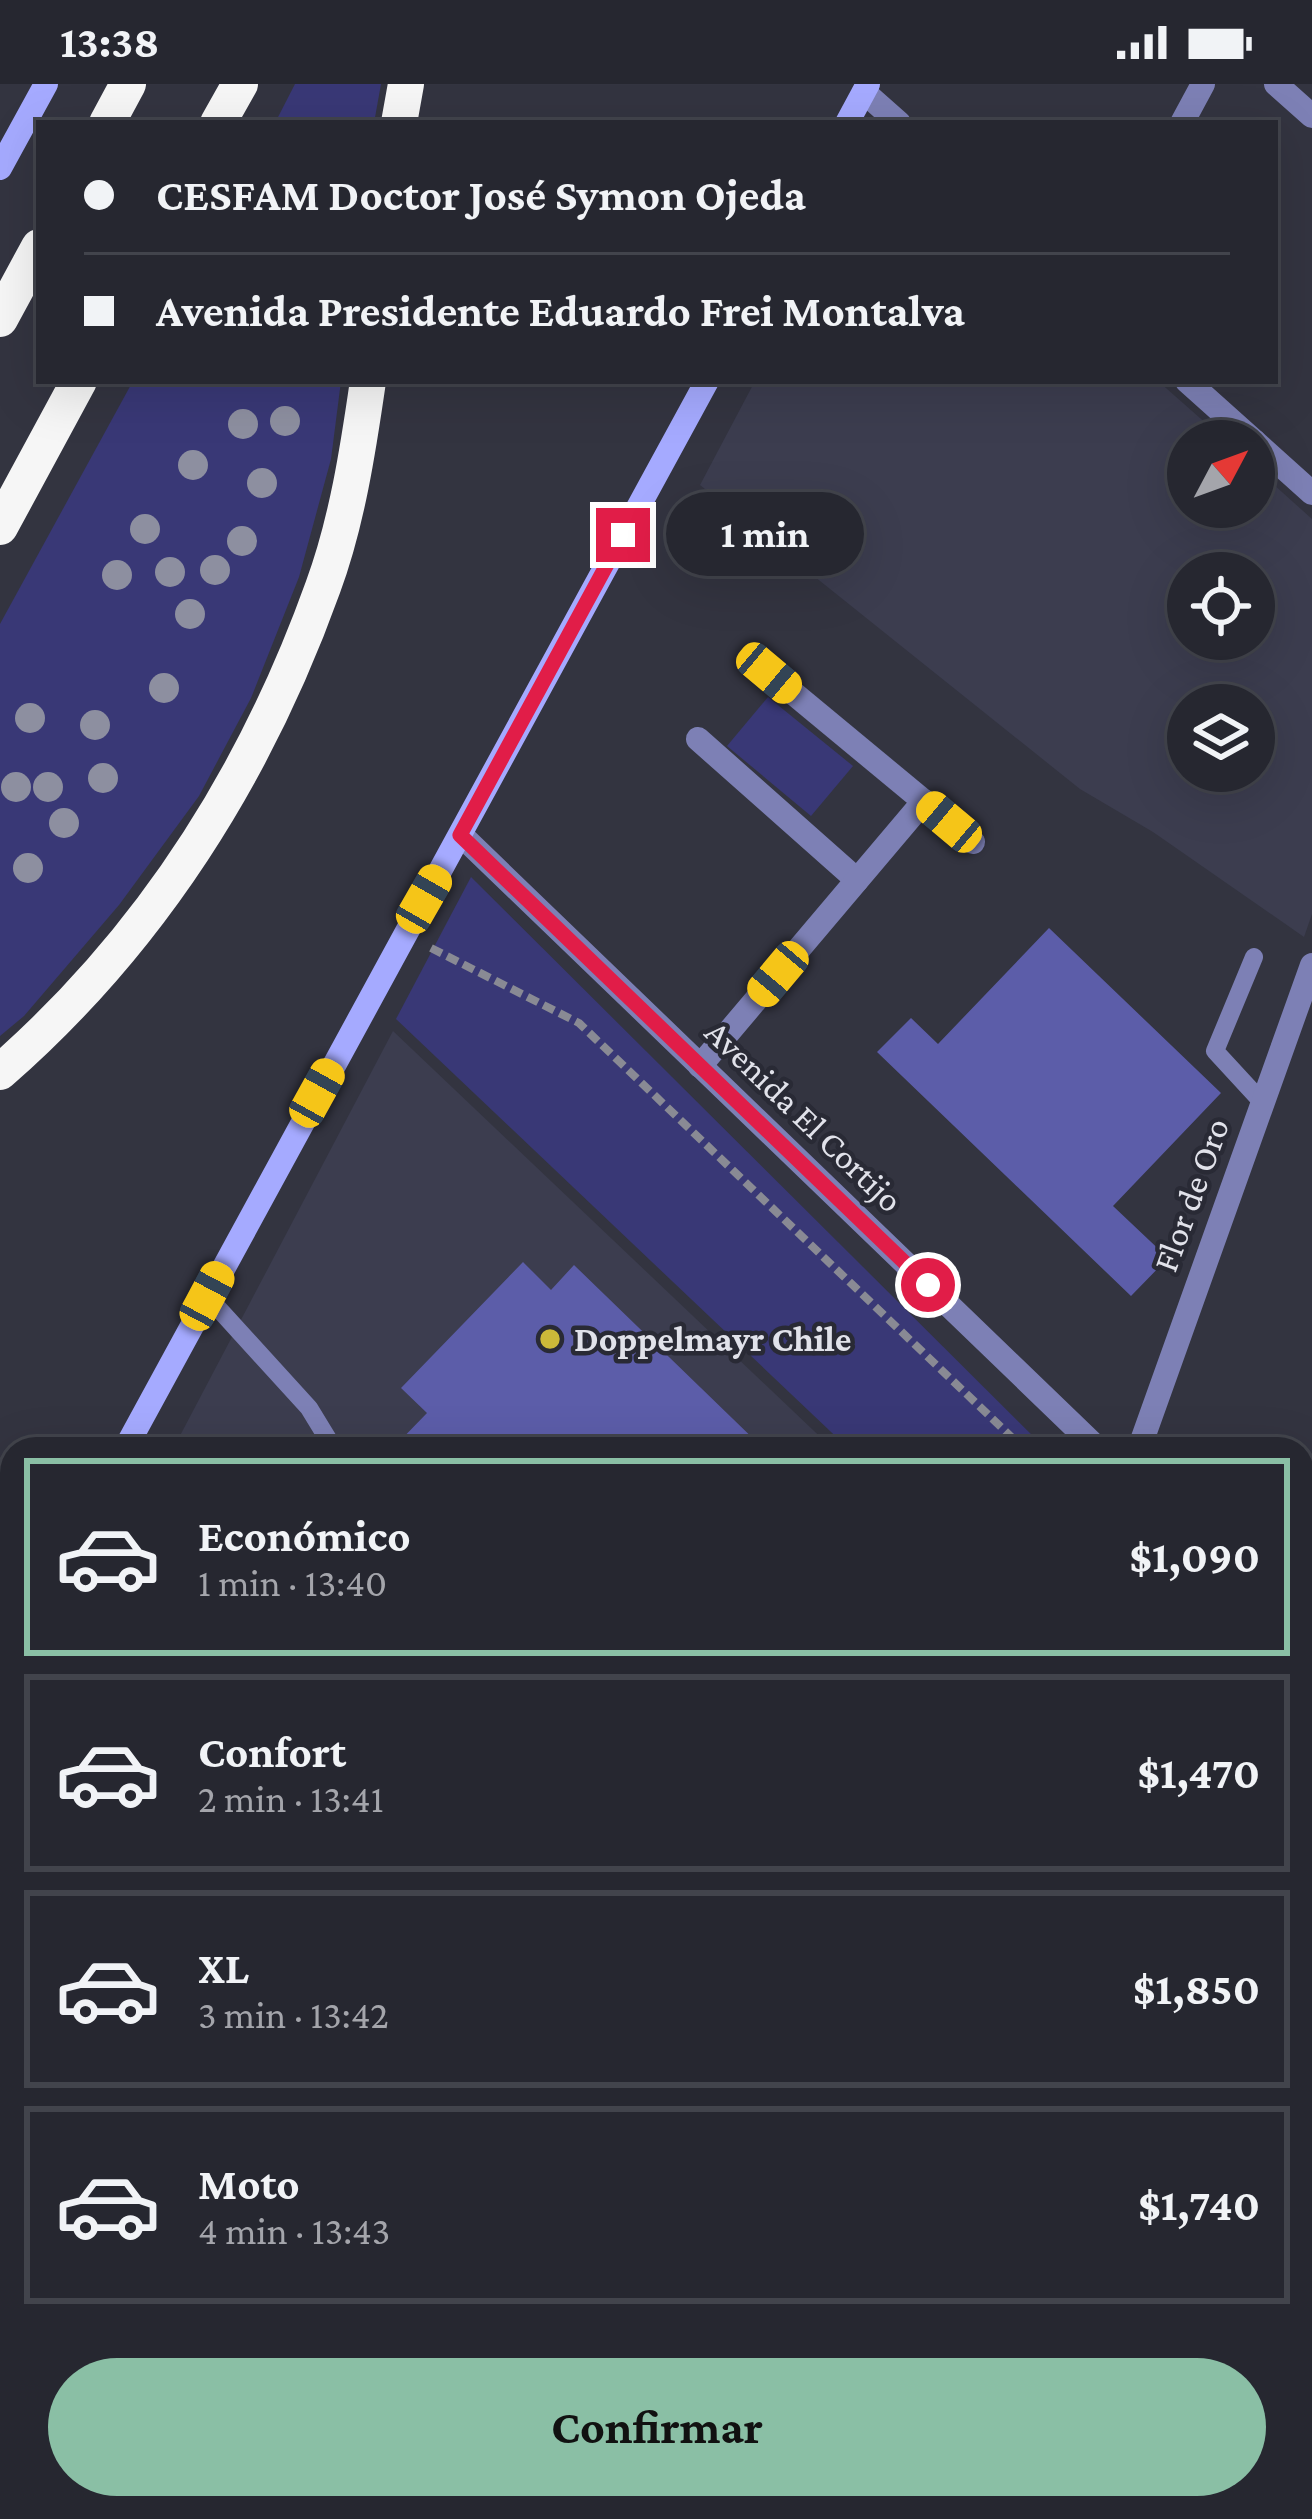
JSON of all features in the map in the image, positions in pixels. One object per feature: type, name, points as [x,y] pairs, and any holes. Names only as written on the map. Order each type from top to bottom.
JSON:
[{"type":"highway","points":[[108,120],[128,84]]},
{"type":"highway","points":[[220,120],[240,84]]},
{"type":"highway","points":[[400,120],[406,84]]},
{"type":"highway","points":[[0,319],[36,253]]},
{"type":"highway","points":[[0,527],[77,384]]},
{"type":"highway","points":[[0,1072],[132,937],[194,852],[252,754],[324,584],[347,501],[367,384]]},
{"type":"main road","points":[[0,168],[46,84]]},
{"type":"main road","points":[[849,120],[866,88]]},
{"type":"main road","points":[[131,1437],[705,384]]},
{"type":"street","points":[[1183,120],[1203,84]]},
{"type":"street","points":[[1276,84],[1312,116]]},
{"type":"street","points":[[866,88],[896,120]]},
{"type":"street","points":[[1190,384],[1231,420]]},
{"type":"street","points":[[1275,460],[1312,493]]},
{"type":"street","points":[[769,673],[973,842]]},
{"type":"street","points":[[698,739],[857,880]]},
{"type":"street","points":[[700,1066],[924,801]]},
{"type":"street","name":"Avenida El Cortijo","points":[[460,835],[1086,1437]]},
{"type":"street","name":"Flor de Oro","points":[[1143,1437],[1312,965]]},
{"type":"lane","points":[[1254,957],[1215,1051],[1262,1102]]},
{"type":"lane","points":[[207,1296],[309,1408],[327,1437]]},
{"type":"path","points":[[405,931],[579,1023],[1011,1437]]},
{"type":"shaded area","points":[[295,84],[381,84],[375,120],[277,120]]},
{"type":"shaded area","points":[[131,384],[341,384],[331,459],[299,577],[251,698],[199,796],[119,905],[24,1016],[0,1036],[0,624]]},
{"type":"shaded area","points":[[753,384],[1161,384],[1202,420],[1167,420],[1167,528],[1275,528],[1275,486],[1312,519],[1312,914],[1304,937],[1153,832],[1080,789],[700,485]]},
{"type":"shaded area","points":[[768,697],[853,766],[811,816],[727,746]]},
{"type":"shaded area","points":[[471,877],[1034,1437],[836,1437],[396,1019]]},
{"type":"shaded area","points":[[393,1031],[820,1437],[179,1437]]},
{"type":"building","points":[[1049,928],[1221,1093],[1113,1206],[1168,1258],[1131,1296],[877,1052],[911,1018],[938,1044]]},
{"type":"building","name":"Doppelmayr Chile","points":[[523,1262],[551,1290],[574,1265],[752,1437],[404,1437],[427,1413],[401,1388]]},
{"type":"place","name":"Doppelmayr Chile","points":[[550,1339]]},
{"type":"route","points":[[623,535],[460,835],[928,1285]]}]
